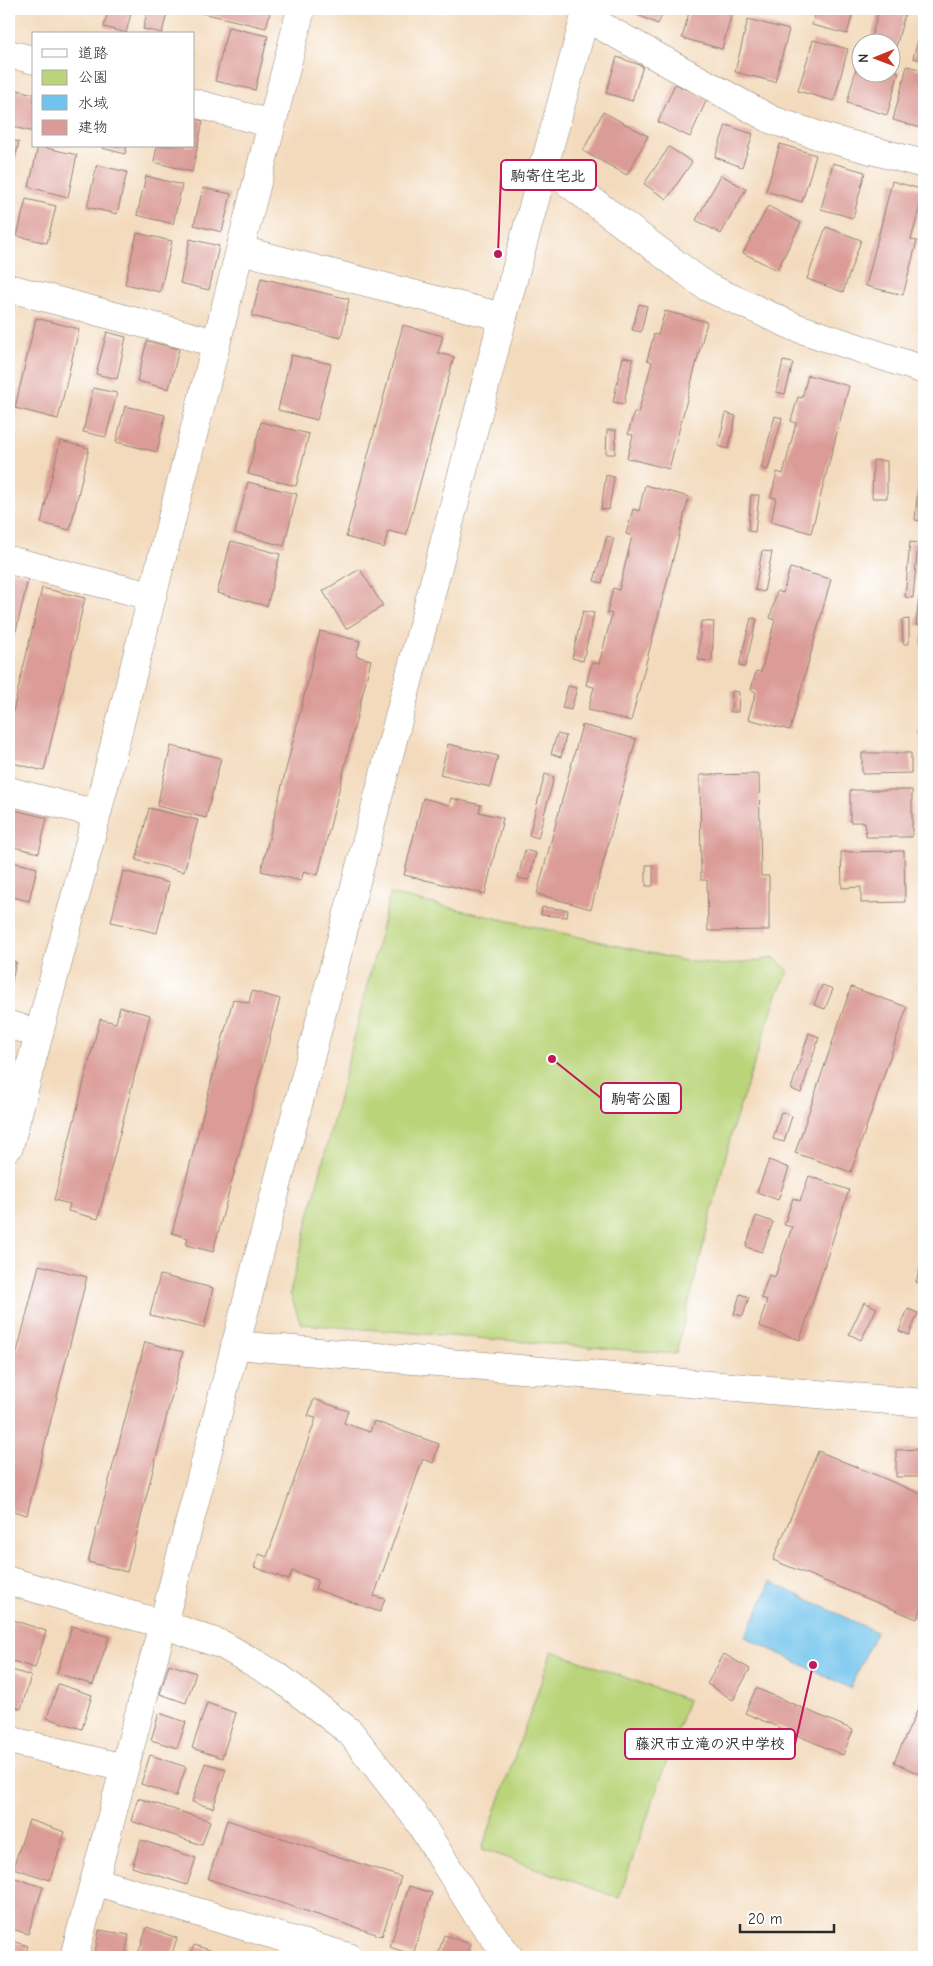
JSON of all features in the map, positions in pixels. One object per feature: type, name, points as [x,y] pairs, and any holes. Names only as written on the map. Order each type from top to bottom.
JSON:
[{"type":"street","points":[[9,1148],[97,814],[301,9]]},
{"type":"street","points":[[74,1957],[543,164],[586,13],[772,120],[826,138],[924,164]]},
{"type":"street","points":[[9,54],[32,60]]},
{"type":"street","points":[[195,103],[272,124]]},
{"type":"street","points":[[543,164],[707,287],[795,327],[924,370]]},
{"type":"street","points":[[240,250],[503,317]]},
{"type":"street","points":[[9,288],[216,343]]},
{"type":"street","points":[[9,560],[151,596]]},
{"type":"street","points":[[9,791],[97,814]]},
{"type":"street","points":[[9,1026],[39,1033]]},
{"type":"street","points":[[235,1345],[924,1403]]},
{"type":"street","points":[[9,1581],[162,1624],[223,1645],[280,1678],[350,1732],[418,1820],[476,1913],[509,1957]]},
{"type":"street","points":[[9,1740],[124,1768]]},
{"type":"street","points":[[94,1880],[348,1957]]},
{"type":"green space","points":[[390,894],[681,960],[725,965],[775,958],[789,971],[778,992],[733,1127],[676,1354],[301,1324],[290,1293]]},
{"type":"green space","points":[[552,1651],[688,1700],[619,1898],[482,1849]]},
{"type":"water","points":[[771,1582],[876,1632],[850,1688],[745,1637]]},
{"type":"building","points":[[108,9],[132,9],[126,32],[104,27]]},
{"type":"building","points":[[148,9],[168,9],[162,32],[143,29]]},
{"type":"building","points":[[199,9],[271,9],[266,28],[198,12]]},
{"type":"building","points":[[624,9],[665,9],[658,24]]},
{"type":"building","points":[[690,9],[733,9],[722,49],[682,38]]},
{"type":"building","points":[[760,9],[790,9],[788,17]]},
{"type":"building","points":[[817,9],[854,9],[847,34],[812,25]]},
{"type":"building","points":[[879,9],[906,9],[900,32],[873,32]]},
{"type":"building","points":[[924,18],[924,61],[913,58]]},
{"type":"building","points":[[748,19],[789,30],[775,82],[735,72]]},
{"type":"building","points":[[228,27],[268,36],[255,90],[215,81]]},
{"type":"building","points":[[813,40],[848,49],[834,101],[798,91]]},
{"type":"building","points":[[617,57],[643,66],[632,101],[606,93]]},
{"type":"building","points":[[907,66],[924,70],[924,129],[893,120]]},
{"type":"building","points":[[852,82],[896,82],[887,115],[847,103]]},
{"type":"building","points":[[675,84],[707,99],[690,137],[658,122]]},
{"type":"building","points":[[9,88],[32,94],[32,132],[9,126]]},
{"type":"building","points":[[603,112],[648,136],[627,175],[583,151]]},
{"type":"building","points":[[195,119],[203,121],[192,172],[154,162],[157,148],[195,148]]},
{"type":"building","points":[[726,125],[753,134],[742,167],[715,157]]},
{"type":"building","points":[[9,139],[19,142],[9,183]]},
{"type":"building","points":[[780,144],[816,155],[802,202],[766,191]]},
{"type":"building","points":[[669,147],[692,162],[667,199],[644,184]]},
{"type":"building","points":[[38,148],[47,148],[77,155],[68,197],[29,187]]},
{"type":"building","points":[[102,148],[126,148],[125,154]]},
{"type":"building","points":[[833,163],[865,172],[853,218],[821,209]]},
{"type":"building","points":[[97,165],[127,172],[117,214],[87,207]]},
{"type":"building","points":[[721,175],[746,189],[721,234],[696,220]]},
{"type":"building","points":[[146,176],[182,185],[173,224],[137,215]]},
{"type":"building","points":[[892,181],[924,190],[911,240],[917,241],[903,295],[866,286]]},
{"type":"building","points":[[203,188],[231,194],[222,232],[194,225]]},
{"type":"building","points":[[26,199],[56,206],[47,243],[17,236]]},
{"type":"building","points":[[768,206],[801,223],[777,270],[743,253]]},
{"type":"building","points":[[826,227],[861,240],[843,292],[807,279]]},
{"type":"building","points":[[137,233],[172,241],[160,292],[125,284]]},
{"type":"building","points":[[190,239],[219,246],[209,290],[180,283]]},
{"type":"building","points":[[261,278],[349,299],[341,338],[252,316]]},
{"type":"building","points":[[639,304],[647,306],[641,332],[632,330]]},
{"type":"building","points":[[665,311],[707,322],[669,469],[627,458],[633,435],[628,434],[634,412],[638,413],[652,362],[647,360],[654,334],[658,335]]},
{"type":"building","points":[[36,318],[79,329],[58,419],[15,408]]},
{"type":"building","points":[[403,325],[443,336],[438,353],[454,357],[406,535],[388,531],[384,548],[346,537]]},
{"type":"building","points":[[107,332],[126,337],[117,379],[96,374]]},
{"type":"building","points":[[147,341],[179,349],[169,389],[137,381]]},
{"type":"building","points":[[291,355],[331,364],[317,420],[278,410]]},
{"type":"building","points":[[623,357],[633,359],[624,404],[613,402]]},
{"type":"building","points":[[783,361],[793,363],[785,394],[776,392]]},
{"type":"building","points":[[808,375],[849,386],[811,533],[771,522],[776,498],[771,497],[777,472],[783,474],[796,423],[791,421],[798,397],[802,398]]},
{"type":"building","points":[[93,388],[117,393],[106,437],[83,432]]},
{"type":"building","points":[[125,406],[165,415],[157,452],[116,442]]},
{"type":"building","points":[[726,413],[736,416],[728,449],[718,446]]},
{"type":"building","points":[[775,416],[782,418],[768,470],[761,468]]},
{"type":"building","points":[[261,422],[309,434],[296,486],[248,474]]},
{"type":"building","points":[[607,430],[616,430],[615,454],[606,454]]},
{"type":"building","points":[[60,441],[89,448],[70,530],[41,523]]},
{"type":"building","points":[[873,460],[887,461],[887,498],[872,498]]},
{"type":"building","points":[[920,467],[924,468],[921,521],[915,520]]},
{"type":"building","points":[[606,475],[614,477],[609,510],[601,509]]},
{"type":"building","points":[[248,482],[297,494],[284,546],[235,533]]},
{"type":"building","points":[[645,485],[689,497],[631,721],[588,710],[594,687],[586,685],[592,662],[599,664],[612,614],[607,613],[613,588],[619,590],[632,536],[626,534],[633,509],[639,511]]},
{"type":"building","points":[[751,495],[759,495],[755,532],[748,531]]},
{"type":"building","points":[[607,536],[614,538],[602,583],[594,581]]},
{"type":"building","points":[[231,541],[280,554],[267,606],[217,593]]},
{"type":"building","points":[[910,542],[918,543],[913,598],[905,597]]},
{"type":"building","points":[[762,551],[772,552],[764,592],[755,590]]},
{"type":"building","points":[[790,568],[831,579],[790,730],[748,719],[756,692],[751,690],[756,671],[761,672],[775,620],[770,618],[777,591],[783,593]]},
{"type":"building","points":[[360,569],[383,606],[346,629],[323,591]]},
{"type":"building","points":[[9,570],[29,575],[16,631],[9,629]]},
{"type":"building","points":[[42,588],[85,598],[44,771],[9,762],[9,728]]},
{"type":"building","points":[[919,597],[924,598],[924,645],[921,644],[923,626],[916,625]]},
{"type":"building","points":[[583,611],[594,613],[583,661],[572,658]]},
{"type":"building","points":[[751,618],[757,619],[745,667],[739,666]]},
{"type":"building","points":[[909,619],[909,644],[903,644],[902,620]]},
{"type":"building","points":[[701,621],[714,622],[712,661],[698,660]]},
{"type":"building","points":[[320,631],[360,641],[356,656],[371,660],[318,875],[304,871],[301,881],[261,871]]},
{"type":"building","points":[[568,686],[577,688],[571,710],[562,708]]},
{"type":"building","points":[[732,691],[739,692],[738,712],[731,712]]},
{"type":"building","points":[[920,720],[924,720],[924,737],[919,736]]},
{"type":"building","points":[[582,725],[636,739],[591,909],[537,894]]},
{"type":"building","points":[[557,734],[566,736],[561,757],[551,754]]},
{"type":"building","points":[[448,744],[498,756],[490,787],[440,775]]},
{"type":"building","points":[[171,746],[221,758],[206,818],[157,806]]},
{"type":"building","points":[[862,753],[911,753],[911,773],[862,774]]},
{"type":"building","points":[[545,774],[554,777],[538,838],[529,835]]},
{"type":"building","points":[[759,774],[761,876],[769,876],[769,930],[708,931],[707,880],[701,880],[700,775]]},
{"type":"building","points":[[850,790],[912,790],[912,837],[866,837],[865,822],[850,822]]},
{"type":"building","points":[[423,798],[449,805],[451,798],[481,805],[479,812],[503,818],[485,894],[404,875]]},
{"type":"building","points":[[149,808],[198,820],[184,872],[136,860]]},
{"type":"building","points":[[11,809],[47,818],[39,853],[9,846]]},
{"type":"building","points":[[525,850],[536,853],[529,880],[518,878]]},
{"type":"building","points":[[904,851],[905,902],[861,903],[861,887],[842,888],[841,852]]},
{"type":"building","points":[[9,861],[37,868],[29,901],[9,896]]},
{"type":"building","points":[[646,865],[653,865],[653,886],[646,886]]},
{"type":"building","points":[[123,871],[169,883],[157,933],[111,922]]},
{"type":"building","points":[[542,907],[568,910],[567,917],[541,915]]},
{"type":"building","points":[[9,960],[16,962],[10,990],[9,990]]},
{"type":"building","points":[[822,985],[833,989],[825,1009],[814,1005]]},
{"type":"building","points":[[851,987],[907,1007],[851,1172],[795,1153]]},
{"type":"building","points":[[252,991],[280,999],[213,1252],[186,1245],[188,1238],[172,1233],[233,999],[249,1003]]},
{"type":"building","points":[[120,1007],[150,1015],[98,1219],[68,1211],[70,1204],[54,1200],[100,1019],[116,1023]]},
{"type":"building","points":[[809,1033],[819,1037],[801,1093],[791,1089]]},
{"type":"building","points":[[781,1112],[792,1116],[784,1142],[773,1139]]},
{"type":"building","points":[[769,1160],[789,1168],[778,1200],[757,1192]]},
{"type":"building","points":[[809,1176],[849,1190],[800,1340],[759,1326],[767,1300],[761,1298],[769,1275],[775,1277],[792,1227],[784,1225],[793,1198],[800,1201]]},
{"type":"building","points":[[756,1216],[773,1222],[762,1252],[746,1247]]},
{"type":"building","points":[[924,1255],[924,1284],[916,1282]]},
{"type":"building","points":[[39,1265],[87,1277],[27,1515],[9,1510],[9,1384]]},
{"type":"building","points":[[160,1275],[213,1288],[204,1328],[150,1315]]},
{"type":"building","points":[[740,1294],[749,1297],[743,1316],[734,1314]]},
{"type":"building","points":[[864,1302],[877,1308],[861,1340],[849,1334]]},
{"type":"building","points":[[908,1309],[918,1313],[909,1335],[899,1331]]},
{"type":"building","points":[[145,1342],[183,1352],[127,1572],[88,1562]]},
{"type":"building","points":[[314,1399],[348,1411],[344,1423],[370,1432],[374,1421],[439,1444],[433,1463],[423,1459],[374,1596],[385,1599],[380,1612],[315,1589],[318,1580],[292,1571],[289,1580],[254,1567],[259,1554],[267,1557],[316,1418],[308,1416]]},
{"type":"building","points":[[924,1449],[924,1477],[896,1477],[896,1450]]},
{"type":"building","points":[[818,1451],[924,1495],[924,1601],[917,1619],[773,1560]]},
{"type":"building","points":[[13,1620],[46,1631],[35,1668],[9,1660],[9,1635]]},
{"type":"building","points":[[72,1626],[109,1637],[93,1685],[57,1673]]},
{"type":"building","points":[[724,1654],[750,1669],[733,1700],[707,1684]]},
{"type":"building","points":[[169,1664],[196,1673],[186,1703],[160,1694]]},
{"type":"building","points":[[9,1669],[31,1676],[21,1709],[9,1705]]},
{"type":"building","points":[[58,1684],[92,1695],[82,1729],[47,1718]]},
{"type":"building","points":[[756,1688],[853,1730],[843,1755],[745,1713]]},
{"type":"building","points":[[924,1696],[924,1782],[921,1780],[923,1776],[894,1762]]},
{"type":"building","points":[[207,1703],[236,1713],[222,1758],[192,1748]]},
{"type":"building","points":[[159,1713],[186,1722],[177,1748],[151,1740]]},
{"type":"building","points":[[150,1755],[186,1767],[176,1796],[141,1784]]},
{"type":"building","points":[[205,1763],[226,1769],[213,1808],[192,1802]]},
{"type":"building","points":[[138,1798],[210,1821],[202,1845],[131,1821]]},
{"type":"building","points":[[29,1820],[65,1832],[50,1880],[13,1868]]},
{"type":"building","points":[[227,1820],[401,1877],[382,1936],[208,1879]]},
{"type":"building","points":[[141,1840],[196,1858],[187,1885],[132,1867]]},
{"type":"building","points":[[15,1878],[43,1887],[28,1934],[9,1928],[9,1899]]},
{"type":"building","points":[[409,1886],[432,1893],[413,1955],[390,1947]]},
{"type":"building","points":[[147,1927],[177,1938],[171,1957],[137,1957]]},
{"type":"building","points":[[99,1930],[129,1935],[125,1957],[94,1957]]},
{"type":"building","points":[[444,1935],[470,1944],[466,1957],[437,1957]]},
{"type":"building","points":[[9,1940],[28,1946],[24,1957],[9,1957]]},
{"type":"building","points":[[194,1945],[225,1955],[224,1957],[190,1957]]},
{"type":"place","name":"駒寄住宅北","points":[[498,254]]},
{"type":"place","name":"駒寄公園","points":[[552,1059]]},
{"type":"place","name":"藤沢市立滝の沢中学校","points":[[813,1665]]}]
